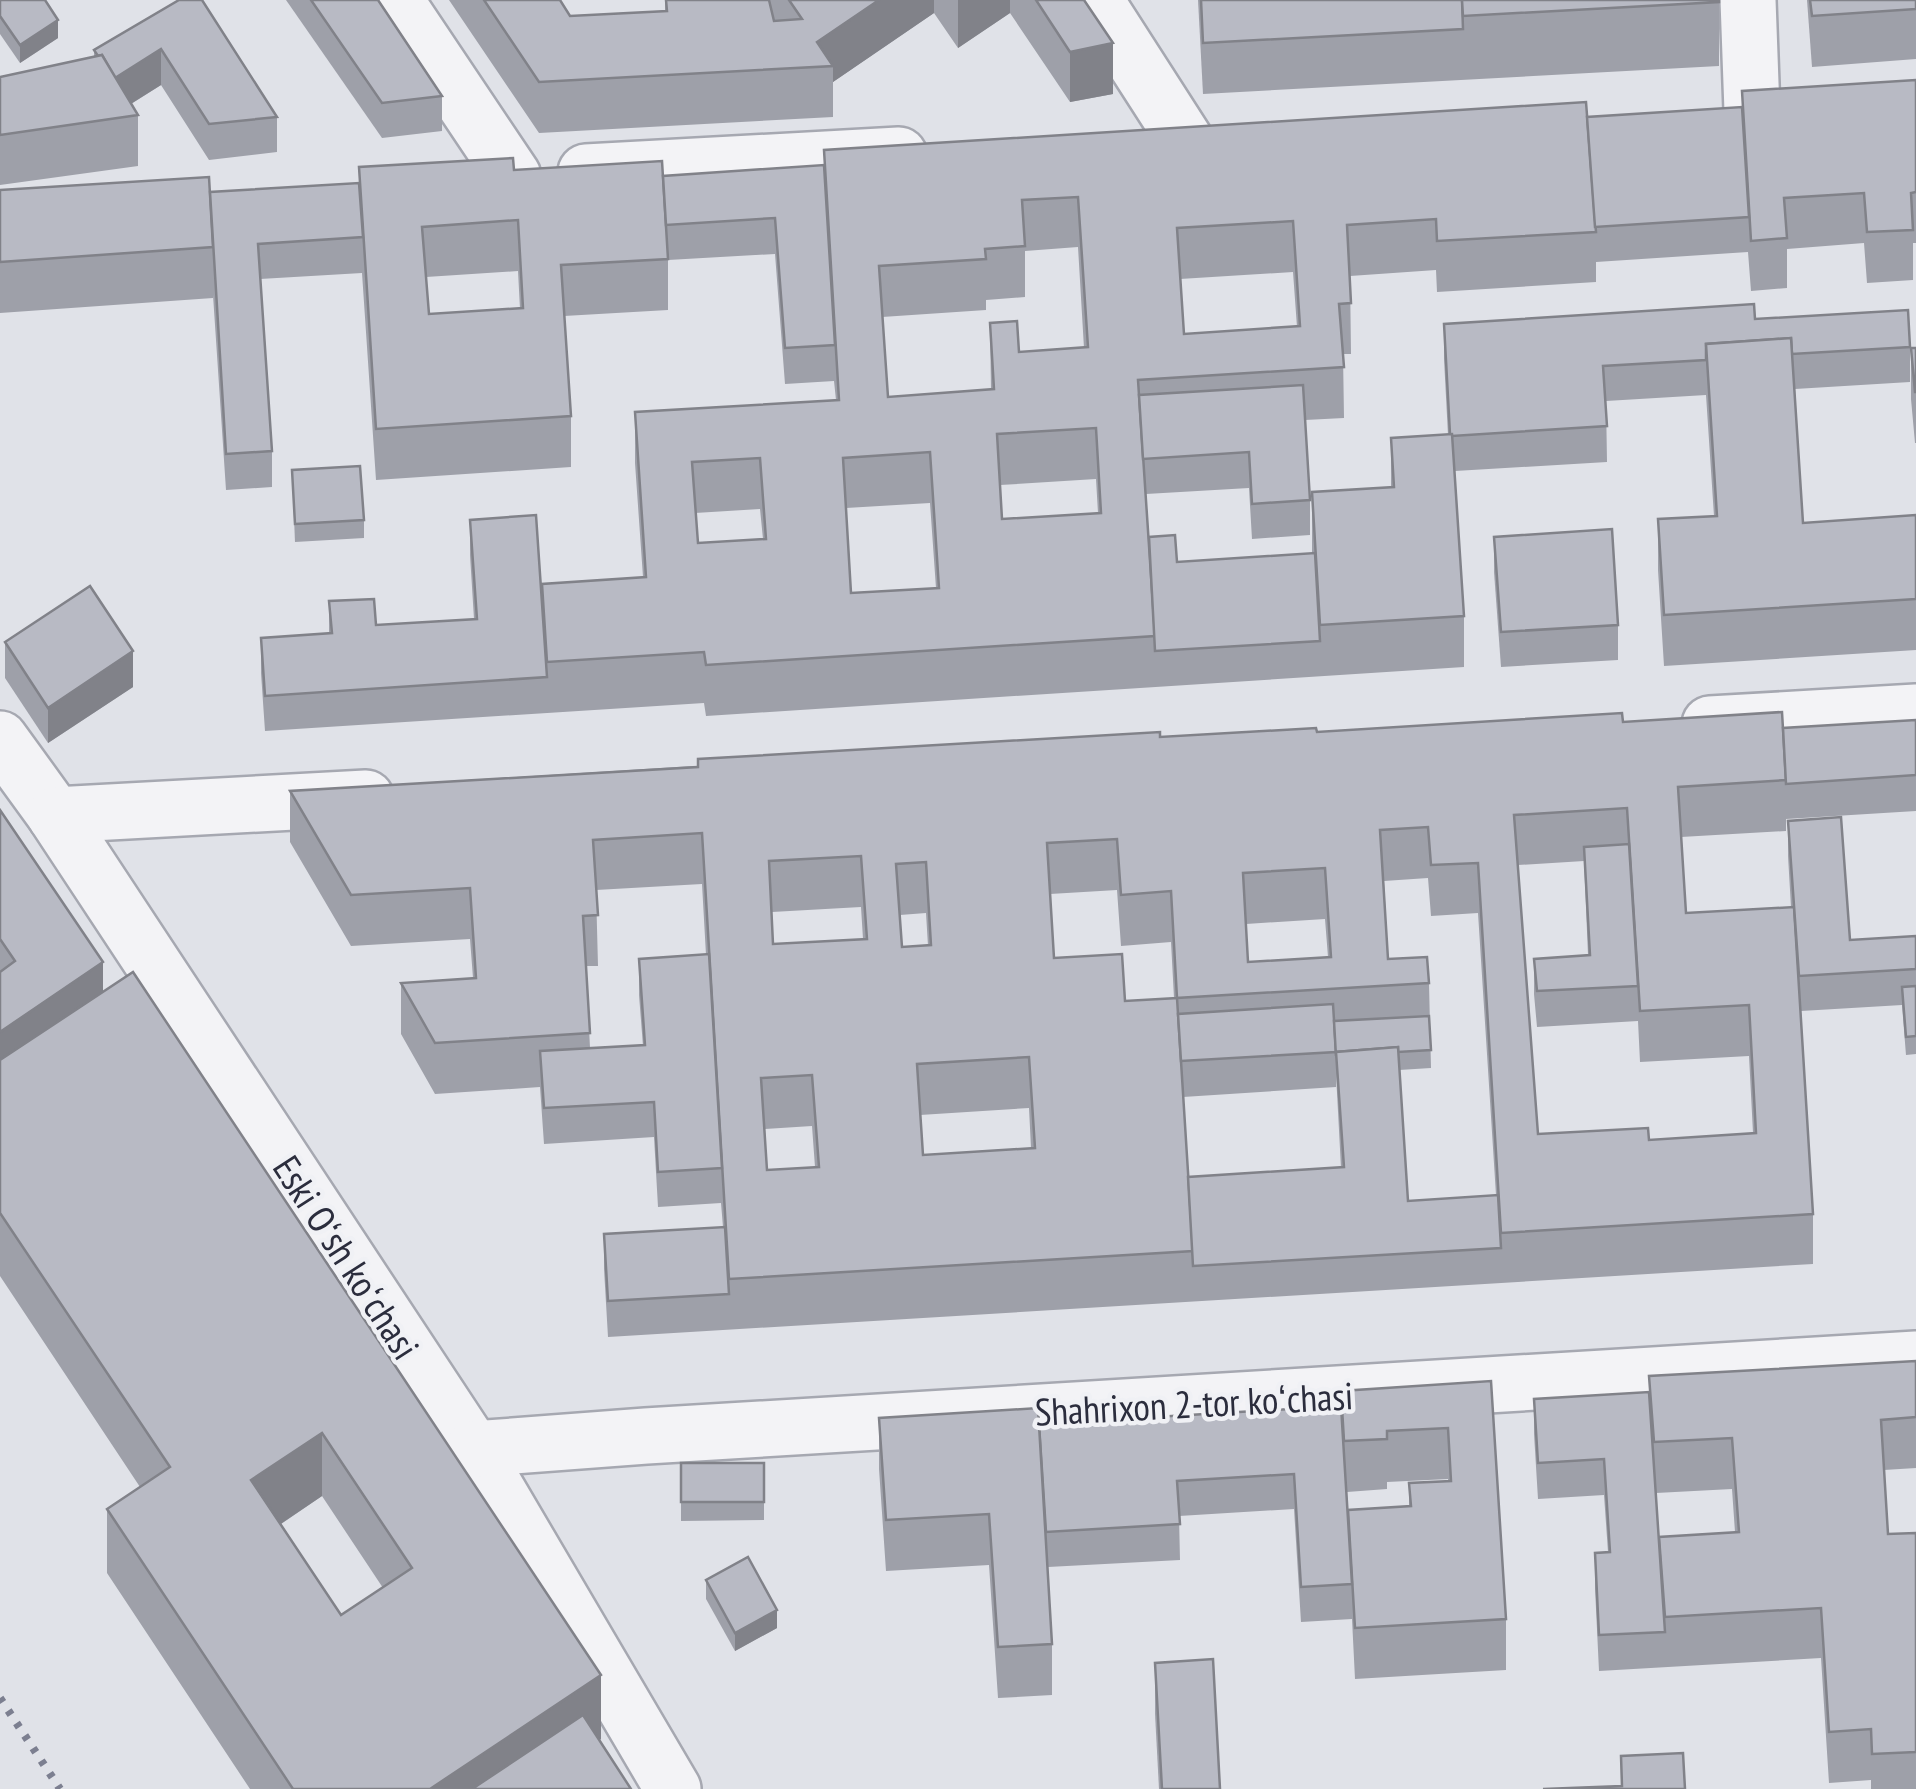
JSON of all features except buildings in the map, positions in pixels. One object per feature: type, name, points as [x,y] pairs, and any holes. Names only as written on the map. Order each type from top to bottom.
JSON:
[{"type":"street","points":[[395,0],[513,176]]},
{"type":"street","points":[[1095,0],[1185,140]]},
{"type":"street","points":[[1748,0],[1732,112],[1806,108]]},
{"type":"street","points":[[1126,144],[1244,138]]},
{"type":"street","points":[[455,179],[948,153]]},
{"type":"street","points":[[1658,727],[1916,712]]},
{"type":"street","name":"Eski Oʻsh koʻchasi","points":[[0,739],[473,1449],[673,1789]]},
{"type":"street","points":[[54,816],[411,796]]},
{"type":"street","name":"Shahrixon 2-tor koʻchasi","points":[[473,1449],[1916,1359]]},
{"type":"railway","points":[[0,1698],[60,1789]]}]
